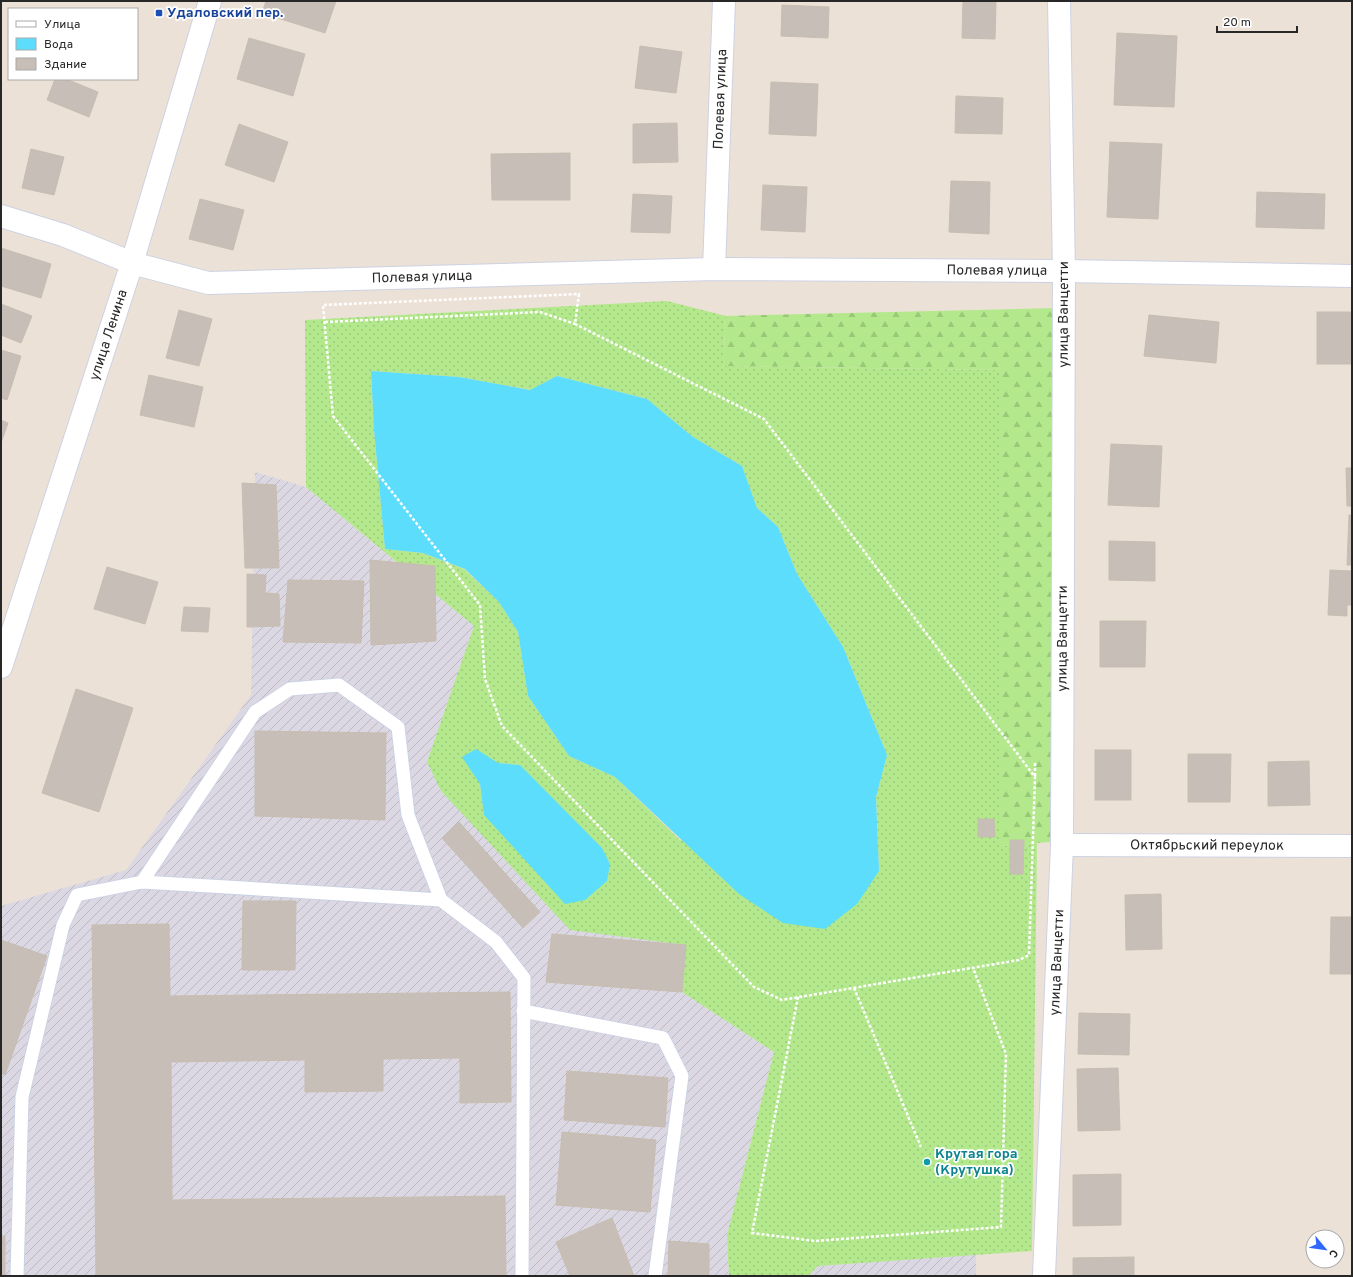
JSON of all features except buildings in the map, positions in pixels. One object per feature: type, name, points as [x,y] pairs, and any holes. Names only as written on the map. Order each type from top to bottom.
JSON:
[{"type":"street","name":"улица Ленина","points":[[1,667],[132,263],[210,1]]},
{"type":"street","name":"Полевая улица","points":[[714,269],[724,1]]},
{"type":"street","name":"улица Ванцетти","points":[[1044,1276],[1062,845],[1064,271],[1059,1]]},
{"type":"street","name":"Полевая улица","points":[[1,216],[64,235],[132,263],[208,283],[714,269],[1064,271],[1352,276]]},
{"type":"street","name":"Октябрьский переулок","points":[[1062,845],[1352,846]]},
{"type":"lane","points":[[142,882],[255,712],[290,689],[339,686],[398,726],[408,815],[441,900],[496,942],[524,978],[522,1276]]},
{"type":"lane","points":[[17,1276],[22,1097],[63,925],[77,894],[142,882],[441,900]]},
{"type":"lane","points":[[523,1011],[663,1038],[682,1076],[654,1276]]},
{"type":"path","points":[[575,324],[579,294],[323,305],[333,416],[480,605],[485,679],[502,726],[754,987],[782,1000],[1019,960],[1029,955],[1035,753]]},
{"type":"path","points":[[325,322],[540,312],[575,324],[764,419],[1035,777]]},
{"type":"path","points":[[798,997],[752,1233],[815,1241],[1001,1227],[1006,1054],[973,968]]},
{"type":"path","points":[[854,988],[921,1147]]},
{"type":"shaded area","points":[[255,472],[306,487],[474,626],[427,762],[686,945],[682,992],[774,1052],[727,1235],[729,1276],[1,1276],[1,906],[126,870],[251,695]]},
{"type":"shaded area","points":[[976,1254],[976,1276],[809,1276],[818,1266]]},
{"type":"green space","points":[[667,301],[726,316],[723,366],[1000,370],[1000,846],[1037,843],[1032,1251],[818,1266],[808,1276],[729,1276],[727,1235],[774,1052],[682,992],[686,945],[570,930],[441,791],[427,762],[474,626],[306,487],[305,320]],"holes":[[[371,371],[459,377],[531,390],[557,376],[647,399],[693,437],[742,466],[757,508],[778,527],[797,574],[843,647],[887,755],[876,797],[879,871],[680,840],[615,777],[569,756],[528,696],[518,632],[499,602],[464,569],[423,553],[385,549],[374,430]],[[498,763],[520,765],[484,815],[480,784]]]},
{"type":"green space","points":[[1055,308],[1050,842],[1000,846],[1000,370],[723,366],[726,316]]},
{"type":"water","points":[[371,371],[459,377],[530,390],[557,376],[647,399],[693,437],[742,466],[757,508],[778,527],[797,574],[843,647],[887,755],[876,797],[879,871],[857,904],[825,929],[783,923],[739,894],[615,777],[569,756],[528,696],[518,632],[499,602],[465,569],[423,553],[385,549],[374,430]]},
{"type":"water","points":[[476,749],[498,763],[520,765],[602,848],[610,864],[607,881],[585,900],[565,904],[484,815],[480,784],[462,757]]},
{"type":"place","name":"Удаловский пер.","points":[[159,13]]},
{"type":"place","name":"Крутая гора (Крутушка)","points":[[927,1162]]}]
